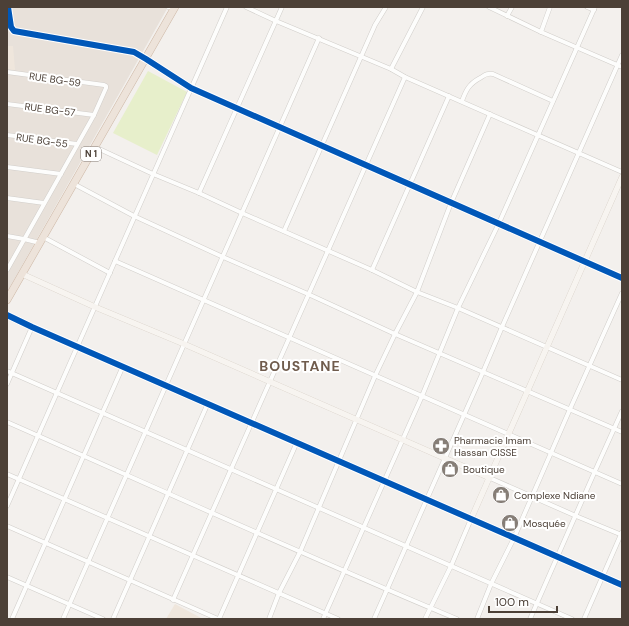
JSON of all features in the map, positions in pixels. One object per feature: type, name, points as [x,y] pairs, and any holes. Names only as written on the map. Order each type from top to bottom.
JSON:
[{"type":"highway","name":"N 1","points":[[7,300],[146,59],[172,7]]},
{"type":"street","points":[[8,7],[11,27],[14,31],[134,52],[191,88],[622,278]]},
{"type":"street","points":[[7,506],[227,7]]},
{"type":"street","points":[[246,7],[391,69],[622,172]]},
{"type":"street","points":[[199,193],[282,7]]},
{"type":"street","points":[[284,231],[375,25],[386,7]]},
{"type":"street","points":[[391,69],[422,7]]},
{"type":"street","points":[[488,7],[622,67]]},
{"type":"street","points":[[507,16],[512,7]]},
{"type":"street","points":[[541,32],[550,7]]},
{"type":"street","points":[[323,619],[403,440],[458,308],[499,223],[594,8],[587,7]]},
{"type":"street","points":[[63,619],[318,38]]},
{"type":"street","points":[[374,619],[622,55]]},
{"type":"street","name":"RUE BG-59","points":[[7,72],[104,85],[106,88],[94,115]]},
{"type":"street","points":[[462,101],[470,85],[488,73],[553,101]]},
{"type":"street","points":[[173,600],[308,294],[406,77]]},
{"type":"street","points":[[372,270],[449,96]]},
{"type":"street","name":"RUE BG-57","points":[[7,104],[94,115]]},
{"type":"street","points":[[269,619],[340,461],[375,376],[417,292],[451,203],[490,114]]},
{"type":"street","points":[[7,270],[94,115]]},
{"type":"street","name":"RUE BG-55","points":[[7,135],[78,144]]},
{"type":"street","points":[[95,147],[372,270],[417,292],[458,308],[622,380]]},
{"type":"street","points":[[7,167],[61,174]]},
{"type":"street","points":[[425,619],[472,519],[622,177]]},
{"type":"street","points":[[74,184],[134,216],[223,257],[527,392],[622,432]]},
{"type":"street","points":[[7,198],[44,203]]},
{"type":"street","points":[[7,236],[41,240],[110,273]]},
{"type":"street","points":[[115,261],[622,484]]},
{"type":"street","points":[[22,274],[576,516],[622,534],[584,619]]},
{"type":"street","points":[[477,619],[622,293]]},
{"type":"street","points":[[7,315],[622,585]]},
{"type":"street","points":[[7,384],[32,327]]},
{"type":"street","points":[[12,619],[123,366]]},
{"type":"street","points":[[7,371],[572,619]]},
{"type":"street","points":[[113,619],[208,403]]},
{"type":"street","points":[[530,619],[622,411]]},
{"type":"street","points":[[7,422],[386,590],[457,619]]},
{"type":"street","points":[[7,526],[218,619],[239,575],[297,442]]},
{"type":"street","points":[[7,474],[338,619]]},
{"type":"street","points":[[7,577],[103,619]]},
{"type":"shaded area","points":[[7,7],[168,7],[7,292]]},
{"type":"shaded area","points":[[7,46],[13,46],[15,70],[7,69]]},
{"type":"shaded area","points":[[175,604],[203,619],[166,619]]},
{"type":"green space","points":[[148,71],[187,92],[157,155],[113,133]]},
{"type":"cycle path","points":[[8,7],[11,27],[14,31],[134,52],[191,88],[622,278]]},
{"type":"cycle path","points":[[7,315],[622,585]]},
{"type":"place","name":"Pharmacie Imam Hassan CISSE","points":[[441,446]]},
{"type":"place","name":"Boutique","points":[[450,469]]},
{"type":"place","name":"Complexe Ndiane","points":[[501,495]]},
{"type":"place","name":"Mosquée","points":[[510,523]]},
{"type":"district","name":"BOUSTANE","points":[[300,366]]}]
